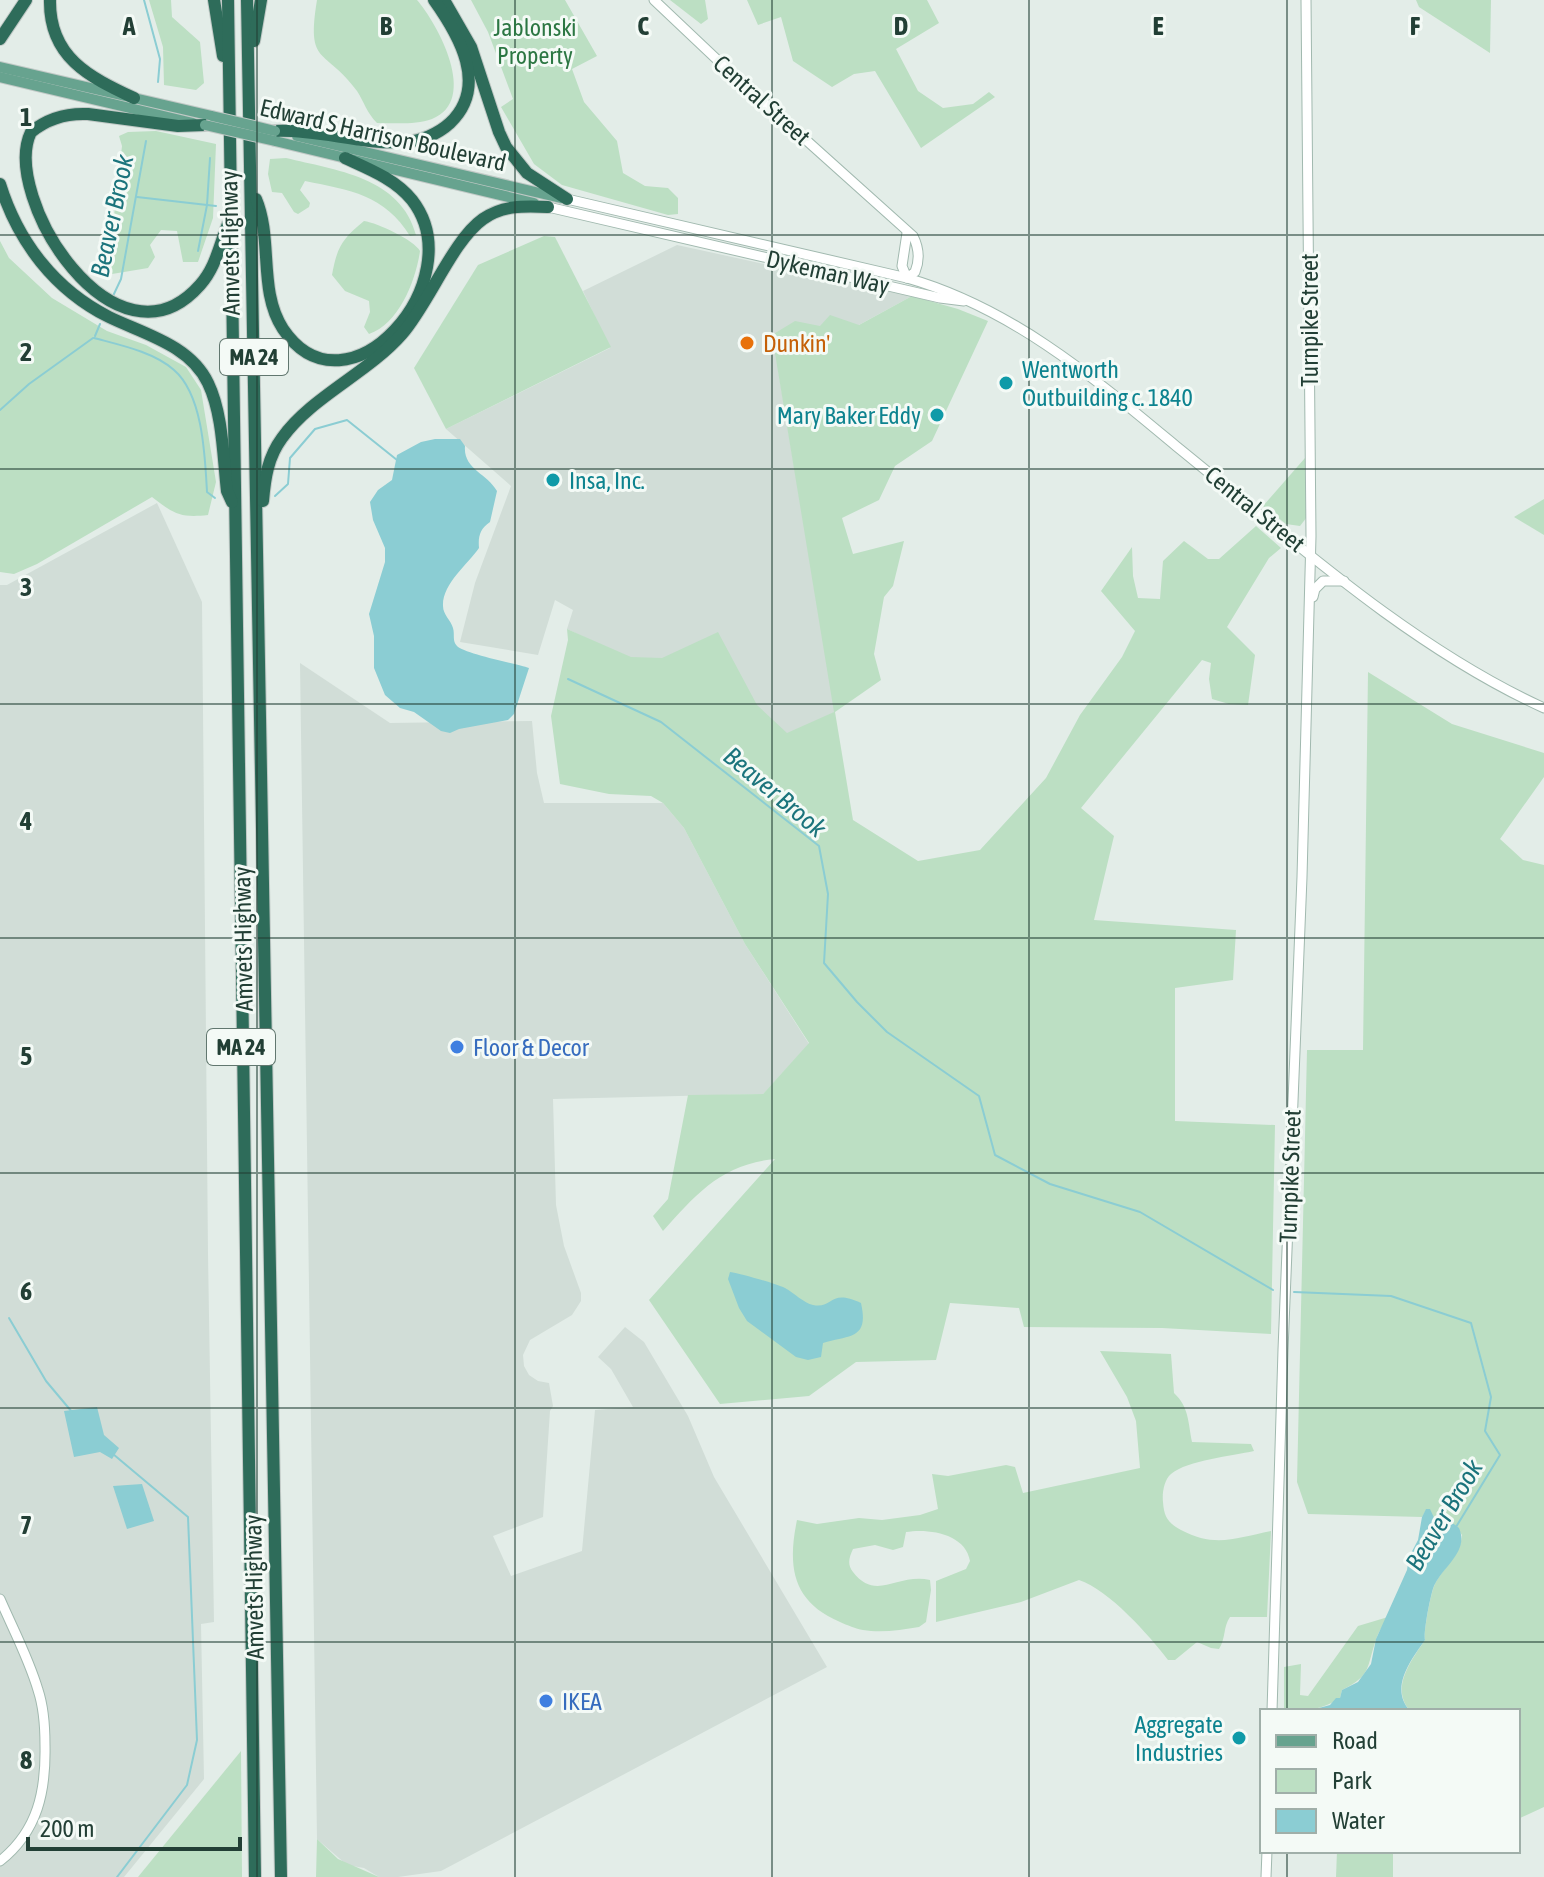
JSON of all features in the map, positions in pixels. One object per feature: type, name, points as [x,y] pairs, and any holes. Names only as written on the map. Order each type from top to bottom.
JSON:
[{"type":"highway","points":[[0,39],[26,0]]},
{"type":"highway","points":[[50,0],[53,27],[68,56],[96,81],[134,98]]},
{"type":"highway","points":[[214,0],[220,48],[229,75]]},
{"type":"highway","name":"Amvets Highway","points":[[228,0],[255,1877]]},
{"type":"highway","name":"Amvets Highway","points":[[247,0],[281,1877]]},
{"type":"highway","points":[[248,64],[261,0]]},
{"type":"highway","points":[[275,136],[296,130],[405,142],[423,138],[448,125],[466,99],[469,72],[458,39],[434,0]]},
{"type":"highway","points":[[444,0],[471,47],[506,147],[527,173],[567,199]]},
{"type":"highway","points":[[209,121],[178,126],[88,114],[63,115],[44,123],[26,136],[11,168],[12,191],[19,212],[45,255],[68,279],[108,306],[129,312],[150,312],[168,307],[194,291],[212,268],[231,218]]},
{"type":"highway","points":[[251,186],[259,206],[271,298],[281,325],[302,349],[319,357],[336,360],[359,357],[385,340],[407,313],[424,284],[430,247],[424,221],[404,192],[387,178],[345,158]]},
{"type":"highway","points":[[0,184],[22,236],[54,278],[92,307],[174,347],[194,362],[213,396],[227,491],[236,514]]},
{"type":"highway","points":[[256,527],[264,500],[269,462],[287,431],[384,353],[403,332],[474,226],[493,213],[511,207],[548,207]]},
{"type":"main road","name":"Edward S Harrison Boulevard","points":[[0,67],[134,98],[209,121]]},
{"type":"main road","name":"Edward S Harrison Boulevard","points":[[0,77],[567,199]]},
{"type":"main road","name":"Edward S Harrison Boulevard","points":[[275,136],[345,158],[548,207]]},
{"type":"street","name":"Central Street","points":[[654,0],[891,214],[907,233],[902,266],[907,278],[904,289],[971,302]]},
{"type":"street","name":"Turnpike Street","points":[[1272,1709],[1302,877],[1310,553],[1306,0]]},
{"type":"street","name":"Edward S Harrison Boulevard","points":[[567,199],[756,242]]},
{"type":"street","name":"Edward S Harrison Boulevard","points":[[548,207],[753,254]]},
{"type":"street","name":"Dykeman Way","points":[[756,242],[907,278]]},
{"type":"street","name":"Dykeman Way","points":[[753,254],[904,289]]},
{"type":"street","name":"Central Street","points":[[907,278],[942,288],[1006,318],[1069,360],[1344,581],[1449,656],[1503,689],[1544,708]]},
{"type":"street","name":"Turnpike Street","points":[[1308,640],[1314,593],[1318,585],[1327,580],[1344,581]]},
{"type":"street","points":[[0,1599],[39,1691],[44,1715],[45,1748],[45,1783],[39,1808],[20,1842],[0,1861]]},
{"type":"street","points":[[1266,1877],[1267,1853]]},
{"type":"shaded area","points":[[677,245],[912,296],[778,369],[835,712],[788,734],[567,629],[573,610],[555,600],[538,655],[460,642],[475,583],[511,486],[446,429],[610,348],[583,291]]},
{"type":"shaded area","points":[[157,503],[202,602],[214,1622],[201,1624],[204,1779],[124,1877],[0,1877],[0,585],[7,585]]},
{"type":"shaded area","points":[[300,663],[390,723],[532,721],[537,773],[544,803],[663,803],[684,828],[745,944],[809,1044],[763,1094],[553,1099],[556,1205],[564,1246],[581,1301],[572,1315],[530,1340],[523,1355],[529,1375],[549,1383],[553,1406],[550,1411],[543,1517],[493,1536],[511,1576],[582,1551],[595,1410],[633,1407],[611,1369],[598,1357],[625,1327],[644,1342],[688,1416],[714,1477],[827,1667],[441,1871],[398,1877],[379,1877],[364,1868],[347,1865],[317,1839]]},
{"type":"green space","points":[[149,0],[171,0],[172,17],[200,42],[204,83],[196,90],[164,85],[163,47]]},
{"type":"green space","points":[[317,0],[417,0],[435,26],[450,61],[454,79],[453,96],[446,109],[425,121],[377,123],[346,77],[316,47],[314,21]]},
{"type":"green space","name":"Jablonski Property","points":[[471,0],[565,0],[597,56],[572,69],[584,102],[617,141],[623,173],[645,186],[668,188],[678,198],[678,214],[668,215],[562,185],[534,164],[501,107],[513,99],[488,32]]},
{"type":"green space","points":[[670,0],[705,0],[708,19],[701,24]]},
{"type":"green space","points":[[747,0],[927,0],[939,23],[896,49],[918,91],[943,108],[973,104],[989,92],[995,97],[921,148],[875,71],[854,74],[832,87],[793,61],[781,17],[758,25]]},
{"type":"green space","points":[[1416,0],[1491,0],[1490,53],[1419,7]]},
{"type":"green space","points":[[156,131],[216,144],[213,218],[198,262],[183,262],[177,231],[161,230],[150,245],[155,257],[148,268],[112,274],[105,261],[113,225],[122,146],[119,136],[128,132]]},
{"type":"green space","points":[[286,158],[345,172],[381,188],[396,200],[408,216],[416,235],[410,236],[389,211],[365,196],[305,181],[300,190],[310,203],[309,207],[298,214],[294,212],[282,193],[272,192],[268,174],[270,159]]},
{"type":"green space","points":[[364,221],[395,233],[420,251],[415,275],[404,300],[389,321],[369,334],[364,327],[370,312],[369,301],[345,291],[332,275],[342,244]]},
{"type":"green space","points":[[544,236],[555,237],[611,347],[446,429],[414,368],[478,265]]},
{"type":"green space","points":[[0,241],[9,258],[52,298],[107,331],[146,345],[186,367],[201,390],[216,482],[208,515],[178,514],[152,497],[37,564],[14,574],[0,572]]},
{"type":"green space","points":[[912,296],[988,321],[932,441],[895,466],[879,500],[842,518],[853,554],[904,541],[893,586],[884,597],[874,654],[881,680],[835,712],[853,820],[918,861],[980,850],[1046,778],[1080,715],[1122,657],[1135,631],[1101,591],[1132,547],[1138,598],[1160,599],[1163,561],[1184,541],[1208,559],[1219,559],[1256,526],[1281,548],[1269,558],[1227,627],[1255,655],[1248,705],[1212,699],[1209,679],[1211,663],[1202,660],[1081,808],[1114,836],[1094,920],[1236,930],[1233,980],[1175,988],[1175,1121],[1275,1125],[1271,1334],[1162,1328],[1024,1327],[1019,1308],[950,1303],[936,1360],[856,1362],[809,1396],[720,1404],[649,1300],[775,1159],[756,1162],[725,1174],[699,1193],[663,1231],[653,1216],[668,1199],[688,1095],[763,1094],[809,1043],[745,944],[684,828],[663,803],[651,796],[609,794],[560,784],[551,716],[568,640],[567,629],[631,657],[662,658],[718,632],[757,705],[787,733],[834,712],[772,335],[795,321],[820,326],[830,315],[859,325]]},
{"type":"green space","points":[[1305,458],[1307,517],[1300,526],[1286,524],[1263,506]]},
{"type":"green space","points":[[1544,499],[1544,535],[1514,517]]},
{"type":"green space","points":[[1368,672],[1452,724],[1544,753],[1544,777],[1500,839],[1523,860],[1544,865],[1544,1807],[1520,1818],[1520,1709],[1409,1709],[1402,1693],[1405,1675],[1425,1640],[1433,1588],[1458,1549],[1462,1535],[1454,1524],[1436,1522],[1426,1510],[1422,1517],[1308,1514],[1297,1482],[1307,1050],[1363,1050]]},
{"type":"green space","points":[[1100,1351],[1171,1354],[1174,1393],[1185,1409],[1192,1442],[1251,1444],[1254,1451],[1199,1462],[1171,1474],[1164,1487],[1163,1502],[1166,1516],[1173,1525],[1204,1539],[1236,1539],[1271,1531],[1267,1617],[1230,1617],[1219,1649],[1197,1642],[1175,1660],[1168,1660],[1139,1626],[1103,1593],[1079,1580],[1021,1602],[936,1622],[936,1581],[966,1569],[970,1561],[962,1545],[954,1539],[925,1531],[906,1532],[903,1547],[893,1550],[875,1545],[853,1549],[849,1561],[853,1572],[870,1585],[930,1580],[926,1622],[919,1627],[884,1631],[860,1629],[824,1614],[803,1594],[794,1568],[797,1520],[817,1524],[859,1518],[882,1520],[920,1515],[938,1509],[932,1474],[948,1476],[1006,1465],[1015,1467],[1023,1493],[1140,1468],[1136,1421],[1127,1397]]},
{"type":"green space","points":[[1388,1617],[1359,1680],[1342,1690],[1340,1698],[1334,1702],[1311,1709],[1284,1709],[1284,1667],[1301,1664],[1300,1695],[1308,1696],[1358,1626]]},
{"type":"green space","points":[[241,1751],[242,1877],[138,1877]]},
{"type":"green space","points":[[317,1839],[338,1859],[379,1877],[316,1877]]},
{"type":"green space","points":[[1337,1853],[1393,1853],[1393,1877],[1336,1877]]},
{"type":"water","points":[[460,439],[472,466],[497,491],[490,522],[480,533],[479,548],[451,582],[444,598],[443,609],[453,628],[455,642],[469,652],[529,668],[514,714],[508,720],[450,733],[441,731],[414,712],[400,708],[385,695],[374,668],[374,636],[369,614],[385,562],[385,548],[373,520],[370,502],[378,490],[392,480],[397,455],[421,442]]},
{"type":"water","points":[[730,1272],[780,1286],[813,1305],[837,1298],[861,1303],[863,1315],[860,1329],[856,1334],[823,1343],[821,1357],[808,1360],[796,1357],[747,1321],[728,1279]]},
{"type":"water","points":[[97,1407],[104,1435],[119,1448],[112,1459],[100,1452],[74,1457],[64,1411]]},
{"type":"water","points":[[142,1484],[154,1521],[127,1529],[113,1486]]},
{"type":"water","points":[[1426,1509],[1430,1509],[1436,1522],[1454,1524],[1459,1528],[1461,1544],[1435,1584],[1425,1640],[1404,1674],[1402,1693],[1409,1709],[1315,1709],[1340,1698],[1342,1690],[1358,1682],[1371,1664],[1376,1639],[1418,1540]]},
{"type":"waterway","name":"Beaver Brook","points":[[144,0],[160,59],[158,82]]},
{"type":"waterway","name":"Beaver Brook","points":[[113,296],[121,279],[146,141]]},
{"type":"waterway","points":[[198,251],[207,205],[210,158]]},
{"type":"waterway","points":[[137,197],[216,206]]},
{"type":"waterway","name":"Beaver Brook","points":[[95,336],[100,324]]},
{"type":"waterway","points":[[0,410],[29,384],[93,338]]},
{"type":"waterway","name":"Beaver Brook","points":[[94,338],[157,358],[184,381],[201,427],[207,492],[215,498]]},
{"type":"waterway","name":"Beaver Brook","points":[[275,496],[288,484],[290,458],[315,429],[347,420],[397,460]]},
{"type":"waterway","name":"Beaver Brook","points":[[568,679],[661,722],[819,846],[828,894],[824,963],[887,1032],[979,1096],[995,1155],[1050,1184],[1140,1212],[1273,1290]]},
{"type":"waterway","name":"Beaver Brook","points":[[1294,1292],[1391,1296],[1471,1323],[1491,1397],[1485,1431],[1500,1455],[1456,1527]]},
{"type":"waterway","points":[[9,1318],[46,1381],[72,1412]]},
{"type":"waterway","points":[[113,1454],[188,1517],[197,1740],[187,1785],[117,1877]]},
{"type":"place","name":"Dunkin'","points":[[747,343]]},
{"type":"place","name":"Wentworth Outbuilding c. 1840","points":[[1006,383]]},
{"type":"place","name":"Mary Baker Eddy","points":[[937,415]]},
{"type":"place","name":"Insa, Inc.","points":[[553,480]]},
{"type":"place","name":"Floor & Decor","points":[[457,1047]]},
{"type":"place","name":"IKEA","points":[[546,1701]]},
{"type":"place","name":"Aggregate Industries","points":[[1239,1738]]}]
